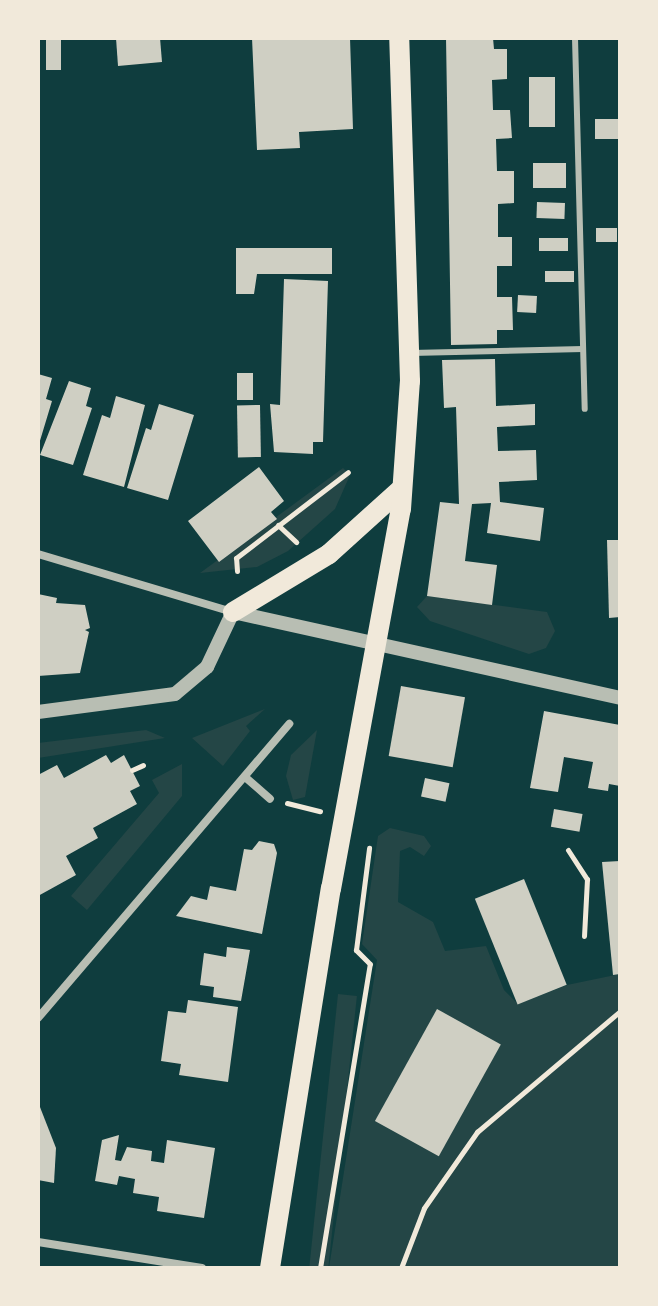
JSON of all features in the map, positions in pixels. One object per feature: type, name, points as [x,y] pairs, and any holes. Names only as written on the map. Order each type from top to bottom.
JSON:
[{"type":"main road","points":[[270,1268],[402,488],[410,353],[399,38]]},
{"type":"main road","points":[[233,612],[329,554],[402,488]]},
{"type":"street","points":[[38,554],[233,612],[620,698]]},
{"type":"street","points":[[38,712],[175,694],[207,667],[233,612]]},
{"type":"street","points":[[38,1018],[289,724]]},
{"type":"street","points":[[245,777],[270,799]]},
{"type":"street","points":[[38,1242],[202,1268]]},
{"type":"lane","points":[[575,38],[585,409]]},
{"type":"lane","points":[[410,353],[583,349]]},
{"type":"path","points":[[237,571],[236,558],[348,472]]},
{"type":"path","points":[[132,770],[143,765]]},
{"type":"path","points":[[270,799],[344,817]]},
{"type":"path","points":[[320,1268],[370,964],[356,950],[371,835]]},
{"type":"path","points":[[568,850],[587,879],[584,936]]},
{"type":"path","points":[[401,1268],[424,1208],[477,1132],[620,1011]]},
{"type":"shaded area","points":[[343,468],[350,475],[335,509],[288,551],[257,567],[200,573]]},
{"type":"shaded area","points":[[427,596],[547,612],[555,631],[546,648],[529,654],[430,621],[417,607]]},
{"type":"shaded area","points":[[265,709],[246,726],[250,731],[223,766],[192,738]]},
{"type":"shaded area","points":[[146,730],[165,738],[38,758],[38,743]]},
{"type":"shaded area","points":[[317,730],[305,797],[293,800],[286,776],[291,755]]},
{"type":"shaded area","points":[[182,764],[182,796],[87,910],[71,896],[159,793],[152,780]]},
{"type":"shaded area","points":[[390,828],[424,836],[431,846],[424,856],[410,847],[400,851],[398,902],[433,922],[445,951],[486,946],[504,990],[518,1004],[567,985],[620,974],[620,1268],[329,1268],[377,960],[362,944],[378,836]]},
{"type":"shaded area","points":[[338,994],[357,996],[328,1268],[309,1268]]},
{"type":"building","points":[[46,38],[61,38],[61,70],[46,70]]},
{"type":"building","points":[[116,38],[160,38],[162,62],[118,66]]},
{"type":"building","points":[[252,38],[350,38],[353,129],[299,132],[300,148],[257,150]]},
{"type":"building","points":[[446,38],[493,38],[494,49],[507,49],[507,79],[492,80],[493,110],[510,110],[512,138],[496,139],[497,171],[514,171],[514,203],[498,204],[498,237],[512,237],[512,266],[497,266],[497,297],[512,297],[513,330],[497,330],[497,344],[451,345]]},
{"type":"building","points":[[529,77],[555,77],[555,127],[529,127]]},
{"type":"building","points":[[595,119],[620,119],[620,139],[595,139]]},
{"type":"building","points":[[533,163],[566,163],[566,188],[533,188]]},
{"type":"building","points":[[537,202],[565,203],[564,219],[536,218]]},
{"type":"building","points":[[596,228],[617,228],[617,242],[596,242]]},
{"type":"building","points":[[539,238],[568,238],[568,251],[539,251]]},
{"type":"building","points":[[236,248],[332,248],[332,274],[257,274],[254,294],[236,294]]},
{"type":"building","points":[[545,271],[574,271],[574,282],[545,282]]},
{"type":"building","points":[[284,279],[328,281],[323,442],[313,442],[313,454],[274,452],[270,404],[280,405]]},
{"type":"building","points":[[518,295],[537,296],[536,313],[517,312]]},
{"type":"building","points":[[495,359],[496,406],[535,404],[535,425],[497,427],[498,451],[536,450],[537,480],[499,482],[500,502],[544,508],[540,541],[487,533],[491,503],[472,504],[465,561],[497,565],[492,605],[427,596],[440,502],[459,504],[456,407],[444,408],[442,360]]},
{"type":"building","points":[[237,373],[253,373],[253,400],[237,400]]},
{"type":"building","points":[[38,374],[52,378],[46,399],[52,401],[39,444]]},
{"type":"building","points":[[69,381],[91,388],[86,406],[92,408],[73,465],[40,455]]},
{"type":"building","points":[[116,396],[145,405],[124,487],[83,475],[102,415],[110,418]]},
{"type":"building","points":[[159,404],[194,415],[168,500],[127,488],[146,428],[151,430]]},
{"type":"building","points":[[237,405],[260,405],[261,457],[238,457]]},
{"type":"building","points":[[259,467],[284,501],[271,512],[277,519],[219,562],[188,521]]},
{"type":"building","points":[[607,540],[620,540],[620,617],[609,618]]},
{"type":"building","points":[[38,594],[57,598],[56,603],[85,605],[90,628],[85,630],[89,632],[80,673],[38,676]]},
{"type":"building","points":[[401,686],[465,697],[453,767],[389,756]]},
{"type":"building","points":[[544,711],[620,725],[620,786],[609,784],[608,791],[588,788],[593,762],[564,757],[558,792],[530,788]]},
{"type":"building","points":[[106,755],[111,763],[124,755],[140,786],[130,791],[137,804],[93,828],[98,838],[66,856],[76,875],[38,896],[38,775],[57,765],[64,778]]},
{"type":"building","points":[[425,778],[449,783],[446,802],[421,797]]},
{"type":"building","points":[[554,809],[583,814],[579,832],[551,827]]},
{"type":"building","points":[[259,841],[274,844],[277,853],[262,934],[176,916],[191,896],[207,900],[210,886],[236,891],[244,849],[252,850]]},
{"type":"building","points":[[620,861],[620,974],[613,975],[602,862]]},
{"type":"building","points":[[524,879],[567,985],[518,1005],[475,899]]},
{"type":"building","points":[[227,947],[250,950],[241,1001],[213,997],[214,987],[200,985],[204,953],[226,957]]},
{"type":"building","points":[[188,1000],[238,1007],[228,1082],[179,1075],[181,1064],[161,1061],[168,1011],[186,1013]]},
{"type":"building","points":[[437,1009],[501,1044],[439,1156],[375,1121]]},
{"type":"building","points":[[38,1102],[56,1148],[54,1183],[38,1180]]},
{"type":"building","points":[[119,1135],[115,1160],[121,1161],[127,1147],[152,1151],[151,1161],[164,1163],[167,1140],[215,1148],[204,1218],[157,1211],[159,1197],[133,1193],[135,1179],[119,1176],[117,1185],[95,1181],[102,1140]]}]
